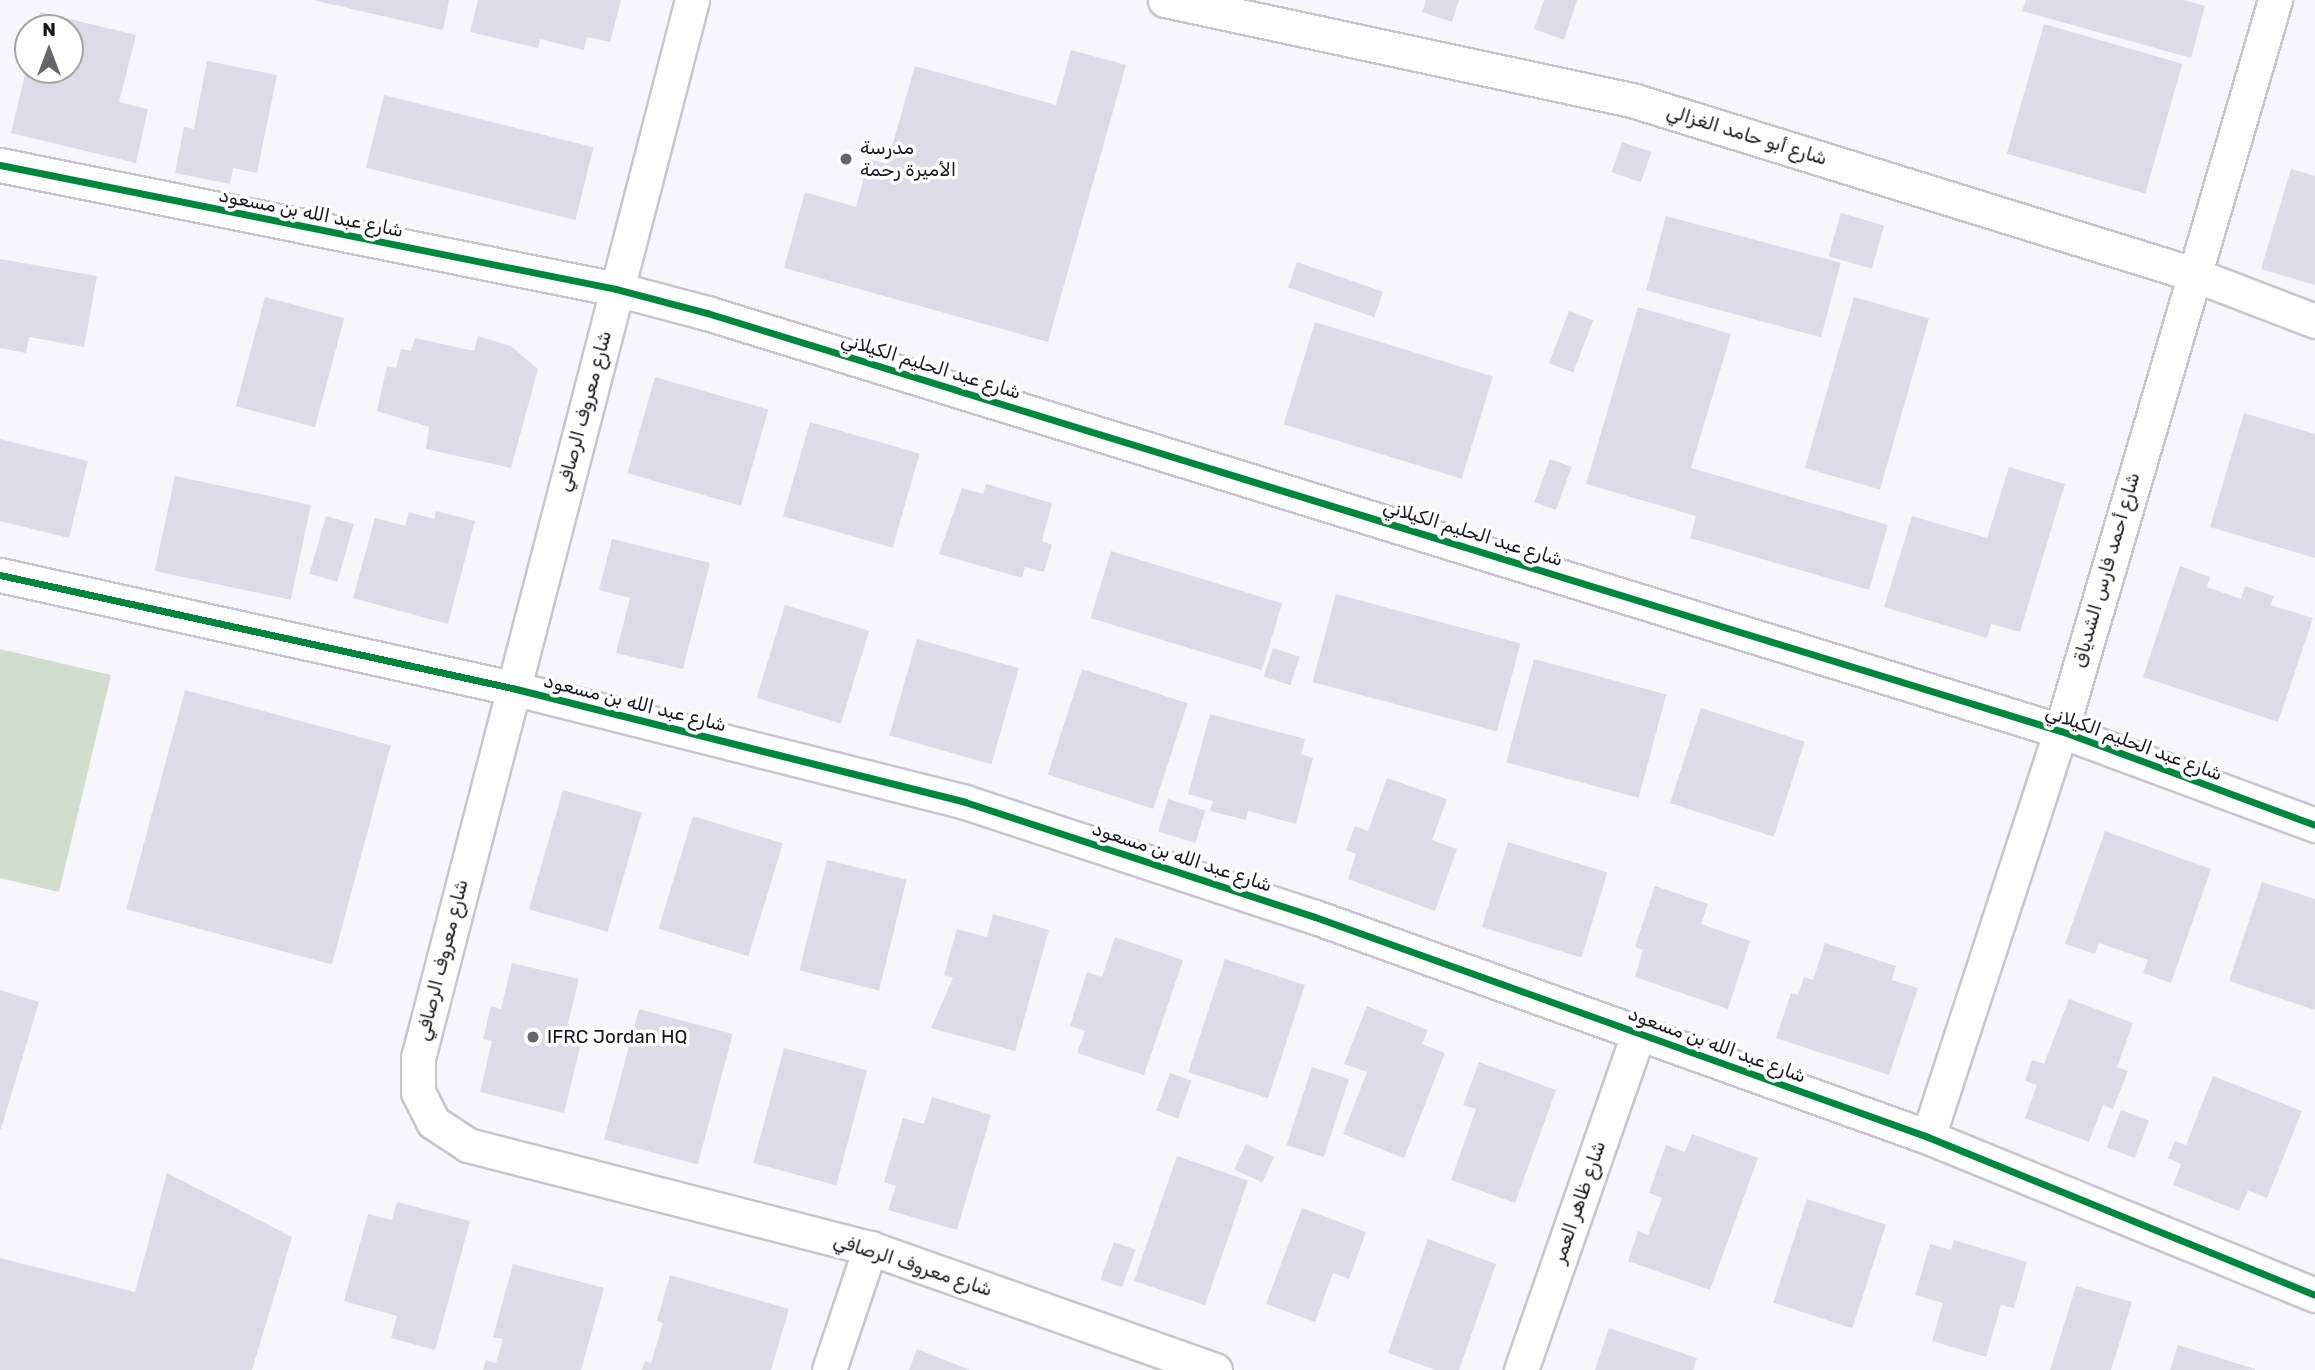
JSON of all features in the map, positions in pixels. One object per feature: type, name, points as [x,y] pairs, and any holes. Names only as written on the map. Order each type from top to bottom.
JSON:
[{"type":"street","name":"شارع معروف الرصافي","points":[[692,0],[418,1058],[418,1092],[433,1122],[468,1144],[870,1248],[1215,1370]]},
{"type":"street","name":"شارع أبو حامد الغزالي","points":[[1165,0],[1635,101],[2190,273],[2315,321]]},
{"type":"street","name":"شارع أحمد فارس الشدياق","points":[[1928,1137],[2061,732],[2190,273],[2275,0]]},
{"type":"street","name":"شارع عبد الله بن مسعود","points":[[0,165],[617,289]]},
{"type":"street","name":"شارع عبد الحليم الكيلاني","points":[[617,289],[2061,732],[2315,825]]},
{"type":"street","name":"شارع عبد الله بن مسعود","points":[[0,575],[512,688],[965,802],[1315,917],[1928,1137],[2315,1295]]},
{"type":"street","name":"شارع ظاهر العمر","points":[[1521,1370],[1638,1034]]},
{"type":"street","points":[[829,1370],[870,1248]]},
{"type":"green space","points":[[0,649],[111,675],[59,892],[0,878]]},
{"type":"building","points":[[313,0],[449,0],[443,30]]},
{"type":"building","points":[[478,0],[621,0],[610,42],[587,37],[584,50],[540,39],[538,48],[470,32]]},
{"type":"building","points":[[1426,0],[1459,0],[1452,22],[1422,12]]},
{"type":"building","points":[[1544,0],[1577,0],[1564,40],[1534,29]]},
{"type":"building","points":[[2026,0],[2184,0],[2205,6],[2191,58],[2022,11]]},
{"type":"building","points":[[84,23],[136,35],[119,102],[148,109],[136,163],[11,133],[23,84],[84,84]]},
{"type":"building","points":[[2044,24],[2182,64],[2145,193],[2007,154]]},
{"type":"building","points":[[1071,50],[1126,65],[1048,342],[784,268],[805,192],[856,207],[869,159],[887,164],[915,66],[1056,105]]},
{"type":"building","points":[[207,61],[277,75],[257,173],[233,168],[230,184],[175,173],[184,127],[194,129]]},
{"type":"building","points":[[384,95],[594,147],[575,220],[366,168]]},
{"type":"building","points":[[1622,142],[1651,152],[1641,182],[1612,172]]},
{"type":"building","points":[[2291,169],[2315,176],[2315,285],[2261,269]]},
{"type":"building","points":[[1841,213],[1884,225],[1872,269],[1829,256]]},
{"type":"building","points":[[1666,216],[1841,263],[1821,337],[1646,290]]},
{"type":"building","points":[[0,259],[97,276],[84,347],[29,337],[26,353],[0,348]]},
{"type":"building","points":[[1297,262],[1383,292],[1374,317],[1288,288]]},
{"type":"building","points":[[265,297],[344,318],[315,427],[236,406]]},
{"type":"building","points":[[1854,297],[1929,318],[1880,490],[1805,468]]},
{"type":"building","points":[[1638,307],[1731,334],[1691,468],[1888,525],[1869,590],[1690,538],[1696,516],[1586,484]]},
{"type":"building","points":[[1569,311],[1593,320],[1573,373],[1549,363]]},
{"type":"building","points":[[1315,322],[1493,376],[1462,479],[1284,424]]},
{"type":"building","points":[[478,336],[511,346],[538,369],[511,468],[426,449],[429,427],[377,411],[387,366],[396,368],[401,349],[411,351],[415,338],[474,351]]},
{"type":"building","points":[[655,377],[768,410],[741,506],[627,473]]},
{"type":"building","points":[[2244,413],[2315,434],[2315,558],[2210,527]]},
{"type":"building","points":[[810,422],[920,453],[893,548],[783,516]]},
{"type":"building","points":[[0,439],[88,461],[69,538],[0,521]]},
{"type":"building","points":[[1550,459],[1572,467],[1556,510],[1534,502]]},
{"type":"building","points":[[2009,467],[2065,484],[2020,632],[1991,624],[1987,638],[1884,607],[1912,516],[1987,538]]},
{"type":"building","points":[[175,476],[311,505],[291,600],[155,571]]},
{"type":"building","points":[[986,484],[1052,503],[1042,541],[1052,545],[1044,572],[1025,567],[1022,578],[939,554],[962,488],[983,494]]},
{"type":"building","points":[[436,511],[475,521],[448,624],[353,598],[375,518],[405,526],[409,512],[434,519]]},
{"type":"building","points":[[326,516],[354,524],[337,582],[309,574]]},
{"type":"building","points":[[612,539],[710,563],[683,669],[616,653],[630,598],[599,590]]},
{"type":"building","points":[[1111,551],[1282,603],[1262,670],[1091,618]]},
{"type":"building","points":[[2180,566],[2210,577],[2207,587],[2241,599],[2245,586],[2274,596],[2270,605],[2313,618],[2278,722],[2143,677]]},
{"type":"building","points":[[1336,594],[1520,643],[1497,731],[1312,682]]},
{"type":"building","points":[[785,605],[869,631],[841,723],[757,698]]},
{"type":"building","points":[[917,639],[1019,668],[991,764],[889,735]]},
{"type":"building","points":[[1273,648],[1300,657],[1290,685],[1264,677]]},
{"type":"building","points":[[1534,659],[1666,694],[1639,798],[1506,762]]},
{"type":"building","points":[[1082,669],[1188,703],[1153,809],[1048,775]]},
{"type":"building","points":[[185,690],[391,745],[332,964],[126,909]]},
{"type":"building","points":[[1701,708],[1805,742],[1774,837],[1670,803]]},
{"type":"building","points":[[1210,714],[1305,739],[1301,754],[1313,758],[1296,824],[1248,811],[1246,820],[1210,811],[1213,801],[1188,794]]},
{"type":"building","points":[[1387,778],[1447,799],[1432,840],[1457,849],[1435,911],[1348,879],[1356,854],[1346,850],[1355,826],[1368,831]]},
{"type":"building","points":[[563,790],[642,813],[608,932],[529,909]]},
{"type":"building","points":[[1168,799],[1205,810],[1195,843],[1158,832]]},
{"type":"building","points":[[693,816],[783,843],[748,956],[659,929]]},
{"type":"building","points":[[2105,831],[2211,869],[2171,983],[2143,973],[2148,960],[2099,943],[2095,954],[2065,944]]},
{"type":"building","points":[[1508,842],[1607,872],[1581,958],[1482,927]]},
{"type":"building","points":[[827,860],[907,880],[879,990],[799,971]]},
{"type":"building","points":[[2262,882],[2315,899],[2315,1010],[2229,981]]},
{"type":"building","points":[[1655,886],[1708,904],[1701,924],[1750,941],[1728,1009],[1635,977],[1643,950],[1635,947]]},
{"type":"building","points":[[993,914],[1049,930],[1015,1051],[931,1028],[953,978],[944,975],[957,929],[987,937]]},
{"type":"building","points":[[1115,937],[1183,960],[1144,1075],[1077,1053],[1085,1031],[1070,1026],[1087,972],[1102,977]]},
{"type":"building","points":[[1825,943],[1896,966],[1892,980],[1918,988],[1889,1075],[1776,1038],[1791,993],[1798,995],[1804,977],[1813,980]]},
{"type":"building","points":[[1225,959],[1305,985],[1268,1098],[1188,1072]]},
{"type":"building","name":"IFRC Jordan HQ","points":[[512,963],[579,979],[566,1031],[583,1035],[564,1113],[480,1092],[492,1041],[483,1039],[491,1006],[501,1009]]},
{"type":"building","points":[[0,990],[39,1002],[1,1129],[0,1129]]},
{"type":"building","points":[[2069,999],[2133,1023],[2117,1067],[2128,1071],[2113,1109],[2103,1105],[2089,1142],[2025,1118],[2037,1085],[2025,1081],[2032,1060],[2044,1064]]},
{"type":"building","points":[[1367,1006],[1428,1030],[1422,1044],[1445,1053],[1404,1158],[1343,1134],[1367,1072],[1344,1064]]},
{"type":"building","points":[[639,1009],[733,1034],[698,1165],[604,1139]]},
{"type":"building","points":[[784,1048],[867,1070],[836,1185],[753,1163]]},
{"type":"building","points":[[1479,1062],[1556,1090],[1515,1203],[1451,1180],[1476,1109],[1463,1105]]},
{"type":"building","points":[[1312,1067],[1349,1079],[1324,1157],[1287,1145]]},
{"type":"building","points":[[1170,1073],[1192,1081],[1178,1118],[1156,1111]]},
{"type":"building","points":[[2213,1076],[2302,1111],[2267,1198],[2248,1190],[2239,1211],[2173,1185],[2181,1164],[2168,1158],[2175,1141],[2186,1145]]},
{"type":"building","points":[[932,1097],[991,1115],[957,1230],[888,1210],[896,1186],[884,1182],[903,1118],[924,1124]]},
{"type":"building","points":[[2121,1110],[2149,1121],[2135,1158],[2107,1147]]},
{"type":"building","points":[[1692,1134],[1758,1158],[1710,1290],[1628,1261],[1638,1231],[1648,1235],[1662,1198],[1649,1193],[1666,1145],[1685,1152]]},
{"type":"building","points":[[1246,1144],[1274,1157],[1262,1182],[1234,1169]]},
{"type":"building","points":[[1177,1156],[1248,1180],[1205,1305],[1134,1281]]},
{"type":"building","points":[[167,1173],[292,1237],[252,1370],[0,1370],[0,1258],[135,1292]]},
{"type":"building","points":[[1807,1199],[1886,1225],[1852,1328],[1773,1303]]},
{"type":"building","points":[[397,1202],[470,1221],[435,1350],[391,1338],[397,1316],[344,1301],[368,1214],[392,1220]]},
{"type":"building","points":[[1302,1208],[1366,1232],[1349,1279],[1333,1273],[1315,1322],[1266,1304]]},
{"type":"building","points":[[1428,1239],[1496,1264],[1459,1370],[1436,1370],[1388,1353]]},
{"type":"building","points":[[1954,1240],[2027,1262],[2014,1308],[2001,1305],[1986,1357],[1932,1341],[1943,1303],[1915,1295],[1930,1244],[1951,1250]]},
{"type":"building","points":[[1114,1242],[1136,1250],[1122,1287],[1100,1280]]},
{"type":"building","points":[[513,1264],[604,1288],[581,1370],[483,1370],[486,1360],[496,1363],[503,1339],[493,1337]]},
{"type":"building","points":[[670,1275],[789,1309],[771,1370],[642,1370],[645,1361],[651,1363],[663,1323],[657,1321]]},
{"type":"building","points":[[2076,1286],[2132,1302],[2111,1370],[2050,1370]]},
{"type":"building","points":[[1609,1328],[1697,1358],[1693,1370],[1595,1370]]},
{"type":"building","points":[[2178,1345],[2255,1369],[2255,1370],[2170,1370]]},
{"type":"building","points":[[917,1349],[970,1370],[909,1370]]},
{"type":"cycle path","points":[[0,165],[616,289],[707,313],[2061,731],[2315,825]]},
{"type":"cycle path","points":[[0,575],[512,688],[965,802],[1315,917],[1928,1137],[2315,1295]]},
{"type":"place","name":"مدرسة الأميرة رحمة","points":[[846,159]]},
{"type":"place","name":"IFRC Jordan HQ","points":[[533,1037]]}]
